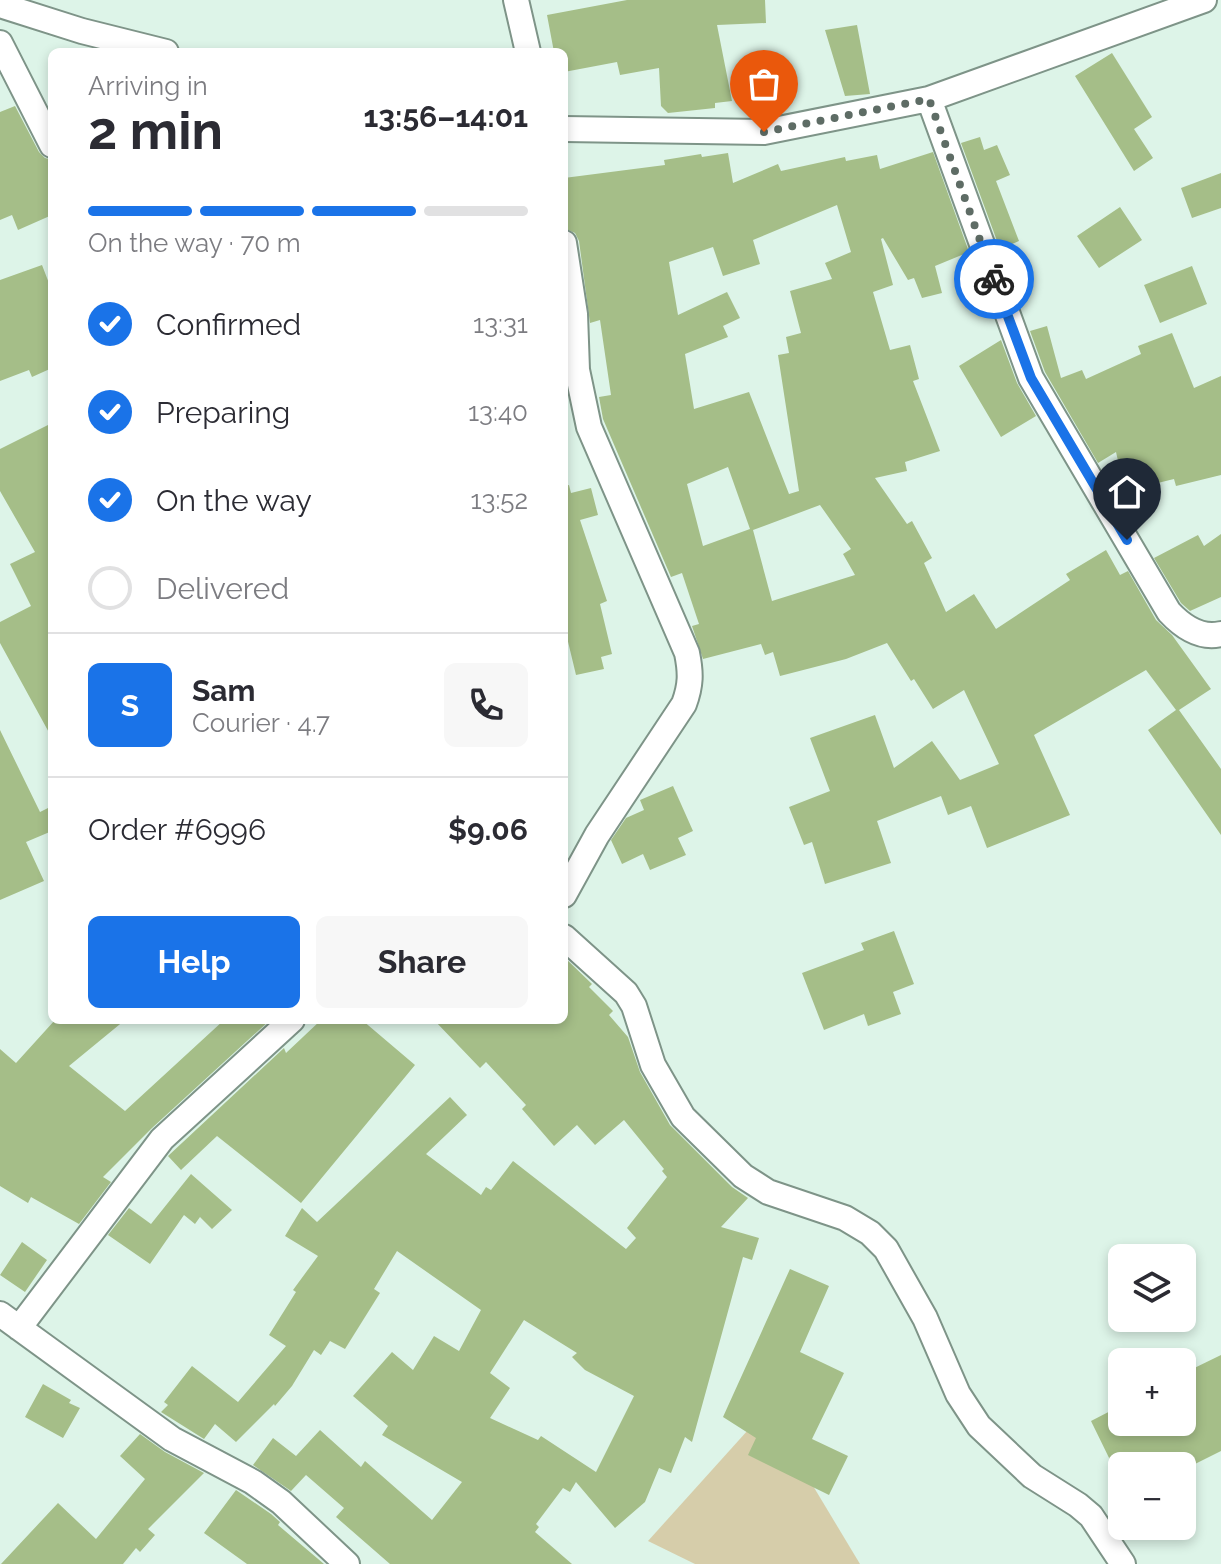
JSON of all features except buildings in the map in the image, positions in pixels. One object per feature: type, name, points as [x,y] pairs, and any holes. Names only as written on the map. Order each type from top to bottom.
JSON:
[{"type":"street","points":[[516,0],[527,48]]},
{"type":"street","points":[[568,129],[764,132],[929,99],[1204,0]]},
{"type":"street","points":[[0,5],[150,48]]},
{"type":"street","points":[[0,43],[48,137]]},
{"type":"street","points":[[929,99],[1031,378],[1169,612],[1181,626],[1195,632],[1211,636],[1221,634]]},
{"type":"street","points":[[568,269],[575,314],[577,370],[589,427],[687,653],[691,673],[684,704],[597,835],[568,888]]},
{"type":"street","points":[[568,941],[626,993],[634,1006],[653,1065],[683,1117],[743,1176],[768,1192],[845,1218],[870,1233],[886,1249],[925,1318],[958,1394],[979,1426],[1032,1476],[1091,1516],[1123,1564]]},
{"type":"street","points":[[288,1024],[162,1139],[10,1321],[172,1439],[253,1482],[281,1502],[347,1564]]},
{"type":"shaded area","points":[[748,1430],[780,1431],[860,1564],[695,1564],[648,1541]]},
{"type":"way so far","points":[[764,132],[929,99],[994,279]]},
{"type":"route","points":[[994,279],[1031,378],[1127,540]]}]
